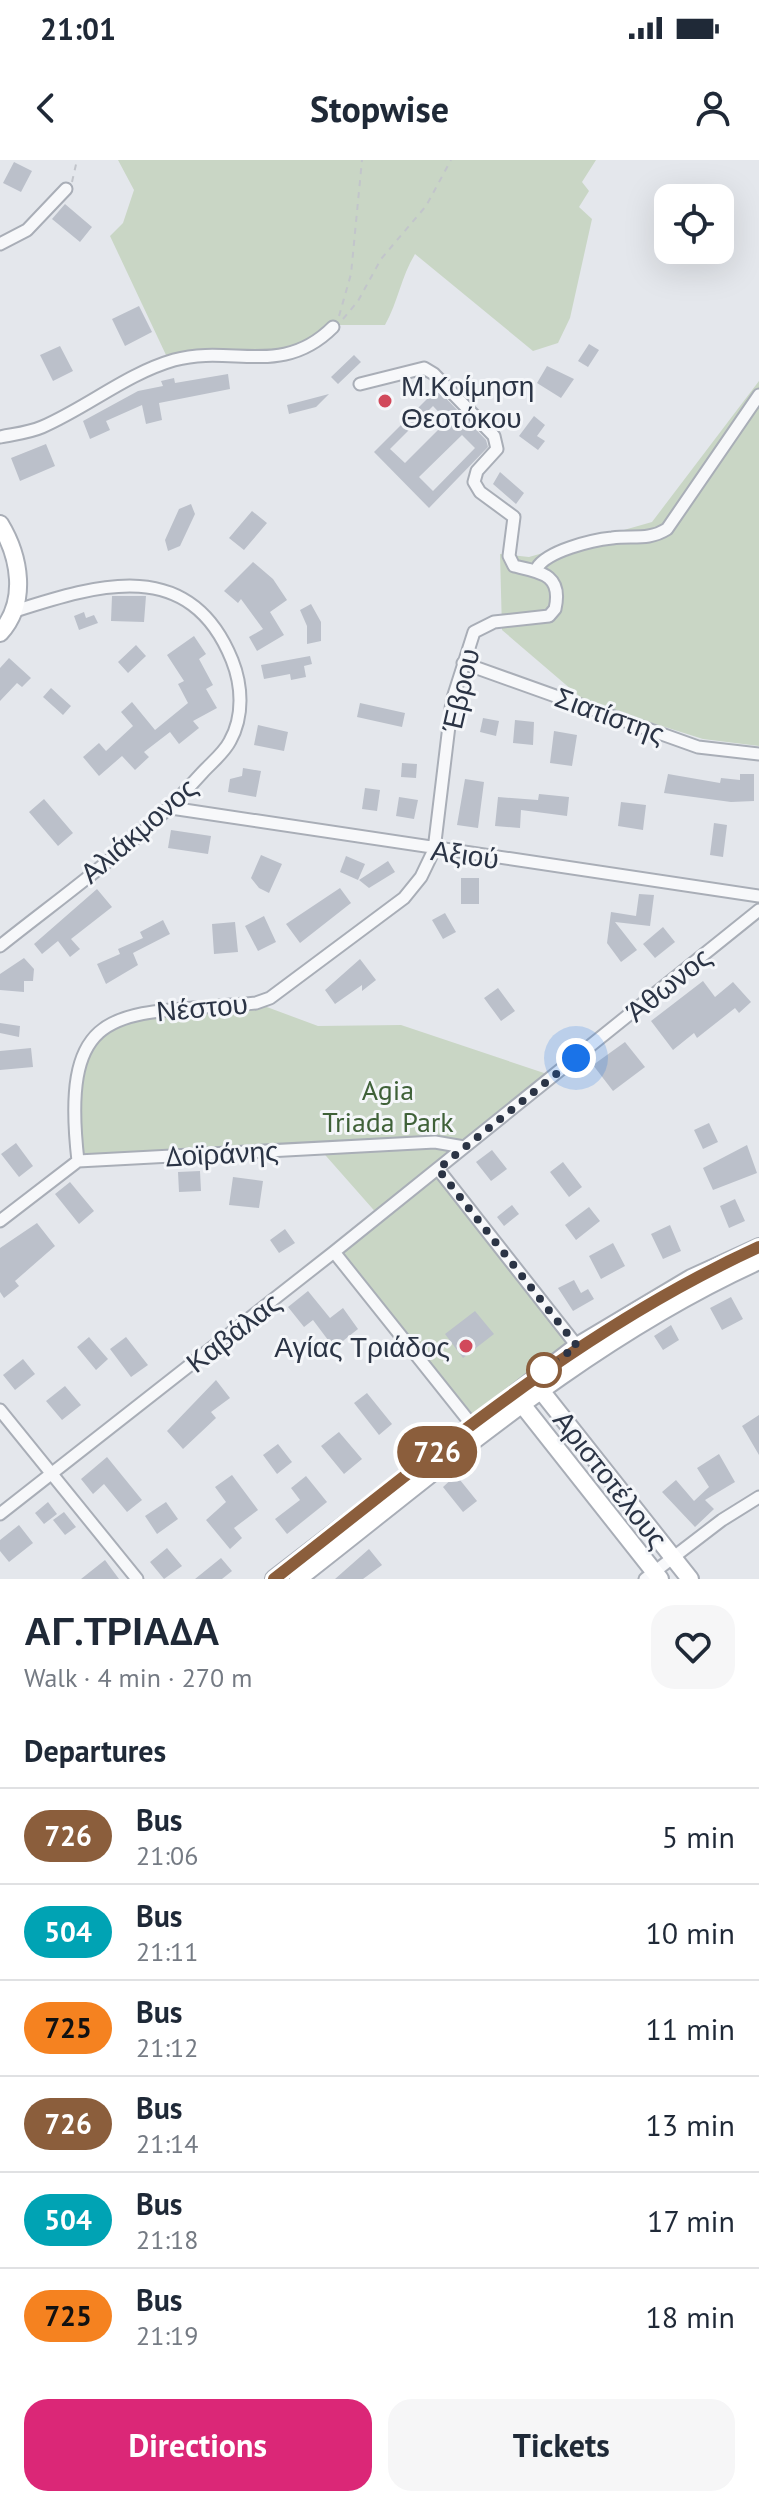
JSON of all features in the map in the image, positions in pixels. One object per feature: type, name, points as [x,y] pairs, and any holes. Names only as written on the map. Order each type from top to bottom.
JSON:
[{"type":"street","points":[[0,244],[27,230],[66,189]]},
{"type":"street","points":[[0,437],[40,428],[137,374],[176,360],[216,356],[257,359],[282,355],[320,341],[333,327]]},
{"type":"street","name":"Έβρου","points":[[360,384],[424,368],[464,405],[498,444],[495,453],[477,471],[476,487],[514,517],[509,556],[514,566],[537,568],[554,585],[555,609],[549,616],[478,627],[452,701],[434,850]]},
{"type":"street","points":[[537,568],[545,559],[604,539],[648,538],[667,529],[759,395]]},
{"type":"street","points":[[0,524],[17,565],[15,611],[0,633]]},
{"type":"street","name":"Αλιάκμονος","points":[[0,946],[171,808],[230,742],[239,716],[240,680],[227,648],[208,617],[192,602],[166,591],[130,584],[91,588],[15,611]]},
{"type":"street","name":"Σιατίστης","points":[[463,663],[698,747],[759,754]]},
{"type":"street","name":"Αξιού","points":[[171,808],[434,850],[759,896]]},
{"type":"street","name":"Νέστου","points":[[78,1161],[74,1106],[78,1062],[84,1050],[102,1031],[138,1013],[256,1003],[277,995],[404,898],[421,877],[434,850]]},
{"type":"street","name":"Άθωνος","points":[[464,1147],[759,910]]},
{"type":"street","name":"Δοϊράνης","points":[[78,1161],[435,1142],[464,1147]]},
{"type":"street","name":"Καβάλας","points":[[0,1514],[464,1147]]},
{"type":"street","points":[[0,1221],[78,1161]]},
{"type":"street","points":[[438,1169],[581,1352]]},
{"type":"street","points":[[274,1579],[581,1352],[691,1278],[759,1247]]},
{"type":"street","points":[[334,1252],[476,1430]]},
{"type":"street","points":[[581,1352],[759,1261]]},
{"type":"street","name":"Αριστοτέλους","points":[[536,1385],[690,1579]]},
{"type":"street","name":"Αριστοτέλους","points":[[518,1399],[653,1577]]},
{"type":"street","points":[[0,1410],[137,1579]]},
{"type":"street","points":[[298,1579],[476,1430]]},
{"type":"street","points":[[653,1577],[673,1557],[759,1497]]},
{"type":"path","points":[[66,189],[74,180],[77,160]]},
{"type":"path","points":[[333,327],[345,307],[351,274],[362,160]]},
{"type":"path","points":[[333,327],[358,301],[381,259],[426,206],[451,160]]},
{"type":"green space","points":[[118,160],[596,160],[582,182],[589,191],[579,207],[592,219],[570,318],[558,343],[533,351],[415,254],[385,325],[330,325],[303,346],[266,352],[208,350],[166,355],[110,236],[123,223],[134,190]]},
{"type":"green space","points":[[759,381],[759,746],[703,739],[586,702],[502,630],[500,554],[529,557],[652,522]]},
{"type":"green space","name":"Agia Triada Park","points":[[256,1003],[318,1026],[401,1025],[553,1076],[438,1169],[577,1346],[472,1424],[334,1252],[379,1216],[319,1148],[78,1161],[78,1062],[118,1020]]},
{"type":"building","points":[[14,162],[32,171],[21,192],[3,183]]},
{"type":"building","points":[[65,204],[92,227],[80,242],[52,219]]},
{"type":"building","points":[[139,306],[152,332],[125,346],[112,319]]},
{"type":"building","points":[[589,344],[599,350],[588,367],[578,361]]},
{"type":"building","points":[[60,346],[73,371],[53,381],[40,355]]},
{"type":"building","points":[[354,355],[361,362],[338,384],[331,377]]},
{"type":"building","points":[[547,366],[574,379],[561,398],[537,383]]},
{"type":"building","points":[[228,374],[230,389],[159,403],[162,420],[146,424],[142,405],[106,421],[110,430],[90,439],[83,421],[138,391],[163,386],[161,381],[174,378],[175,383]]},
{"type":"building","points":[[437,389],[486,440],[488,447],[429,508],[374,452]],"holes":[[[433,406],[447,421],[405,463],[390,449]],[[462,435],[475,448],[433,491],[419,477]]]},
{"type":"building","points":[[329,394],[316,407],[289,414],[287,405]]},
{"type":"building","points":[[534,416],[545,425],[537,436],[545,441],[538,450],[519,436]]},
{"type":"building","points":[[46,444],[55,466],[20,481],[11,458]]},
{"type":"building","points":[[500,472],[524,493],[516,504],[493,484]]},
{"type":"building","points":[[191,504],[195,514],[180,546],[168,551],[165,540],[179,509]]},
{"type":"building","points":[[252,511],[267,523],[244,550],[229,538]]},
{"type":"building","points":[[253,562],[273,579],[287,600],[270,612],[284,635],[257,651],[249,637],[263,629],[241,599],[238,603],[224,591]]},
{"type":"building","points":[[112,596],[146,596],[144,622],[111,621]]},
{"type":"building","points":[[311,604],[321,622],[321,641],[307,644],[307,626],[300,610]]},
{"type":"building","points":[[84,612],[86,618],[94,615],[98,623],[79,630],[74,616]]},
{"type":"building","points":[[194,636],[206,654],[199,659],[213,685],[206,689],[217,708],[193,721],[199,728],[179,744],[170,732],[144,752],[149,757],[135,770],[122,756],[99,776],[83,757],[99,743],[106,751],[133,726],[121,712],[132,702],[155,730],[188,703],[178,684],[184,681],[167,655]]},
{"type":"building","points":[[136,645],[146,656],[128,673],[118,662]]},
{"type":"building","points":[[310,656],[312,664],[304,666],[306,677],[291,680],[290,674],[264,679],[261,665]]},
{"type":"building","points":[[9,658],[31,678],[22,687],[17,683],[0,701],[0,668]]},
{"type":"building","points":[[51,688],[71,706],[63,715],[43,697]]},
{"type":"building","points":[[360,703],[405,713],[402,727],[357,717]]},
{"type":"building","points":[[483,718],[499,721],[496,736],[480,732]]},
{"type":"building","points":[[515,720],[534,722],[533,745],[513,743]]},
{"type":"building","points":[[258,725],[288,732],[284,751],[254,745]]},
{"type":"building","points":[[554,731],[577,735],[572,766],[550,763]]},
{"type":"building","points":[[402,763],[417,764],[416,778],[401,777]]},
{"type":"building","points":[[243,768],[261,771],[256,797],[228,792],[230,779],[242,776]]},
{"type":"building","points":[[668,774],[720,783],[721,778],[740,780],[740,774],[754,774],[754,801],[731,802],[664,793]]},
{"type":"building","points":[[465,779],[484,782],[478,828],[457,825]]},
{"type":"building","points":[[365,788],[380,790],[377,811],[362,809]]},
{"type":"building","points":[[539,794],[569,797],[567,816],[521,810],[520,828],[495,826],[498,797],[538,800]]},
{"type":"building","points":[[399,797],[418,800],[414,819],[396,816]]},
{"type":"building","points":[[44,799],[73,833],[58,846],[29,812]]},
{"type":"building","points":[[621,802],[646,805],[643,830],[618,826]]},
{"type":"building","points":[[714,823],[727,825],[723,857],[710,855]]},
{"type":"building","points":[[171,830],[211,836],[208,854],[168,848]]},
{"type":"building","points":[[261,855],[282,864],[269,893],[259,888],[251,878]]},
{"type":"building","points":[[346,856],[365,864],[358,880],[340,872]]},
{"type":"building","points":[[388,861],[395,872],[369,888],[359,880]]},
{"type":"building","points":[[461,878],[479,878],[479,904],[461,904]]},
{"type":"building","points":[[340,888],[351,903],[300,943],[286,924]]},
{"type":"building","points":[[97,889],[112,907],[71,939],[80,949],[70,957],[58,941],[42,954],[34,944]]},
{"type":"building","points":[[639,894],[654,895],[650,926],[615,922],[637,950],[621,962],[607,943],[611,912],[636,916]]},
{"type":"building","points":[[445,913],[456,932],[443,939],[432,920]]},
{"type":"building","points":[[264,916],[276,942],[258,951],[245,926]]},
{"type":"building","points":[[163,920],[170,934],[133,953],[138,965],[106,984],[97,964],[120,954],[118,949],[143,938],[140,932]]},
{"type":"building","points":[[235,922],[238,952],[214,954],[212,924]]},
{"type":"building","points":[[663,927],[675,942],[655,958],[643,944]]},
{"type":"building","points":[[24,958],[34,969],[33,981],[24,981],[24,992],[0,990],[0,974]]},
{"type":"building","points":[[360,959],[376,980],[362,991],[362,985],[335,1004],[325,990]]},
{"type":"building","points":[[703,981],[715,997],[733,982],[751,1002],[739,1013],[735,1008],[697,1038],[694,1033],[673,1050],[651,1021]]},
{"type":"building","points":[[498,988],[515,1011],[501,1021],[484,998]]},
{"type":"building","points":[[0,1023],[20,1026],[19,1037],[0,1033]]},
{"type":"building","points":[[625,1042],[645,1067],[613,1091],[593,1065]]},
{"type":"building","points":[[31,1048],[33,1067],[0,1070],[0,1051]]},
{"type":"building","points":[[709,1123],[718,1142],[703,1149],[694,1130]]},
{"type":"building","points":[[16,1143],[33,1166],[19,1177],[1,1154]]},
{"type":"building","points":[[747,1145],[757,1173],[713,1190],[703,1168]]},
{"type":"building","points":[[492,1150],[507,1169],[491,1181],[476,1162]]},
{"type":"building","points":[[563,1162],[582,1187],[569,1197],[550,1172]]},
{"type":"building","points":[[200,1171],[201,1191],[179,1192],[178,1172]]},
{"type":"building","points":[[233,1177],[263,1181],[259,1208],[229,1205]]},
{"type":"building","points":[[70,1182],[94,1211],[79,1224],[55,1194]]},
{"type":"building","points":[[735,1199],[745,1221],[729,1228],[720,1206]]},
{"type":"building","points":[[512,1205],[519,1214],[504,1226],[497,1217]]},
{"type":"building","points":[[589,1207],[600,1221],[576,1240],[565,1225]]},
{"type":"building","points":[[37,1223],[55,1246],[15,1281],[19,1286],[4,1298],[0,1292],[0,1248]]},
{"type":"building","points":[[670,1225],[681,1251],[663,1259],[651,1234]]},
{"type":"building","points":[[285,1229],[295,1243],[279,1253],[270,1240]]},
{"type":"building","points":[[613,1243],[625,1266],[601,1279],[589,1256]]},
{"type":"building","points":[[574,1280],[581,1293],[588,1289],[594,1299],[573,1311],[558,1288]]},
{"type":"building","points":[[308,1291],[330,1318],[343,1308],[358,1329],[334,1348],[313,1320],[304,1327],[288,1307]]},
{"type":"building","points":[[731,1297],[743,1319],[722,1330],[710,1308]]},
{"type":"building","name":"Αγίας Τριάδος","points":[[475,1311],[494,1334],[463,1358],[445,1334]]},
{"type":"building","points":[[671,1325],[679,1340],[663,1350],[654,1336]]},
{"type":"building","points":[[89,1337],[108,1359],[96,1370],[77,1347]]},
{"type":"building","points":[[126,1337],[148,1365],[131,1377],[110,1349]]},
{"type":"building","points":[[23,1359],[35,1374],[15,1390],[3,1375]]},
{"type":"building","points":[[216,1380],[230,1398],[211,1412],[216,1418],[183,1449],[167,1431]]},
{"type":"building","points":[[65,1386],[81,1405],[62,1420],[46,1401]]},
{"type":"building","points":[[367,1393],[392,1424],[379,1435],[354,1403]]},
{"type":"building","points":[[759,1415],[759,1455],[742,1426]]},
{"type":"building","points":[[339,1432],[362,1459],[344,1474],[321,1446]]},
{"type":"building","points":[[278,1444],[292,1462],[277,1474],[263,1455]]},
{"type":"building","points":[[719,1454],[735,1482],[705,1500],[714,1509],[695,1527],[662,1492],[676,1480],[694,1501],[709,1487],[697,1468]]},
{"type":"building","points":[[107,1457],[142,1500],[127,1512],[104,1484],[93,1494],[81,1479]]},
{"type":"building","points":[[232,1475],[258,1510],[234,1528],[242,1538],[230,1549],[206,1520],[226,1502],[215,1487]]},
{"type":"building","points":[[456,1475],[477,1501],[463,1512],[443,1487]]},
{"type":"building","points":[[306,1476],[327,1502],[287,1534],[275,1519],[300,1500],[291,1488]]},
{"type":"building","points":[[48,1502],[57,1514],[44,1524],[35,1513]]},
{"type":"building","points":[[166,1502],[178,1519],[157,1534],[145,1516]]},
{"type":"building","points":[[64,1512],[76,1527],[65,1535],[53,1520]]},
{"type":"building","points":[[19,1525],[33,1543],[9,1562],[0,1551],[0,1540]]},
{"type":"building","points":[[167,1548],[182,1566],[164,1579],[150,1562]]},
{"type":"building","points":[[369,1549],[382,1565],[363,1579],[335,1579]]},
{"type":"building","points":[[221,1558],[232,1571],[222,1579],[195,1579]]},
{"type":"building","points":[[105,1560],[119,1579],[81,1579]]},
{"type":"bus line","name":"726","points":[[274,1579],[577,1346],[691,1278],[759,1247]]},
{"type":"place","name":"Μ.Κοίμηση Θεοτόκου","points":[[385,401]]},
{"type":"place","name":"Αγίας Τριάδος","points":[[466,1346]]},
{"type":"route","points":[[544,1370],[577,1346],[438,1169],[576,1058]]}]
